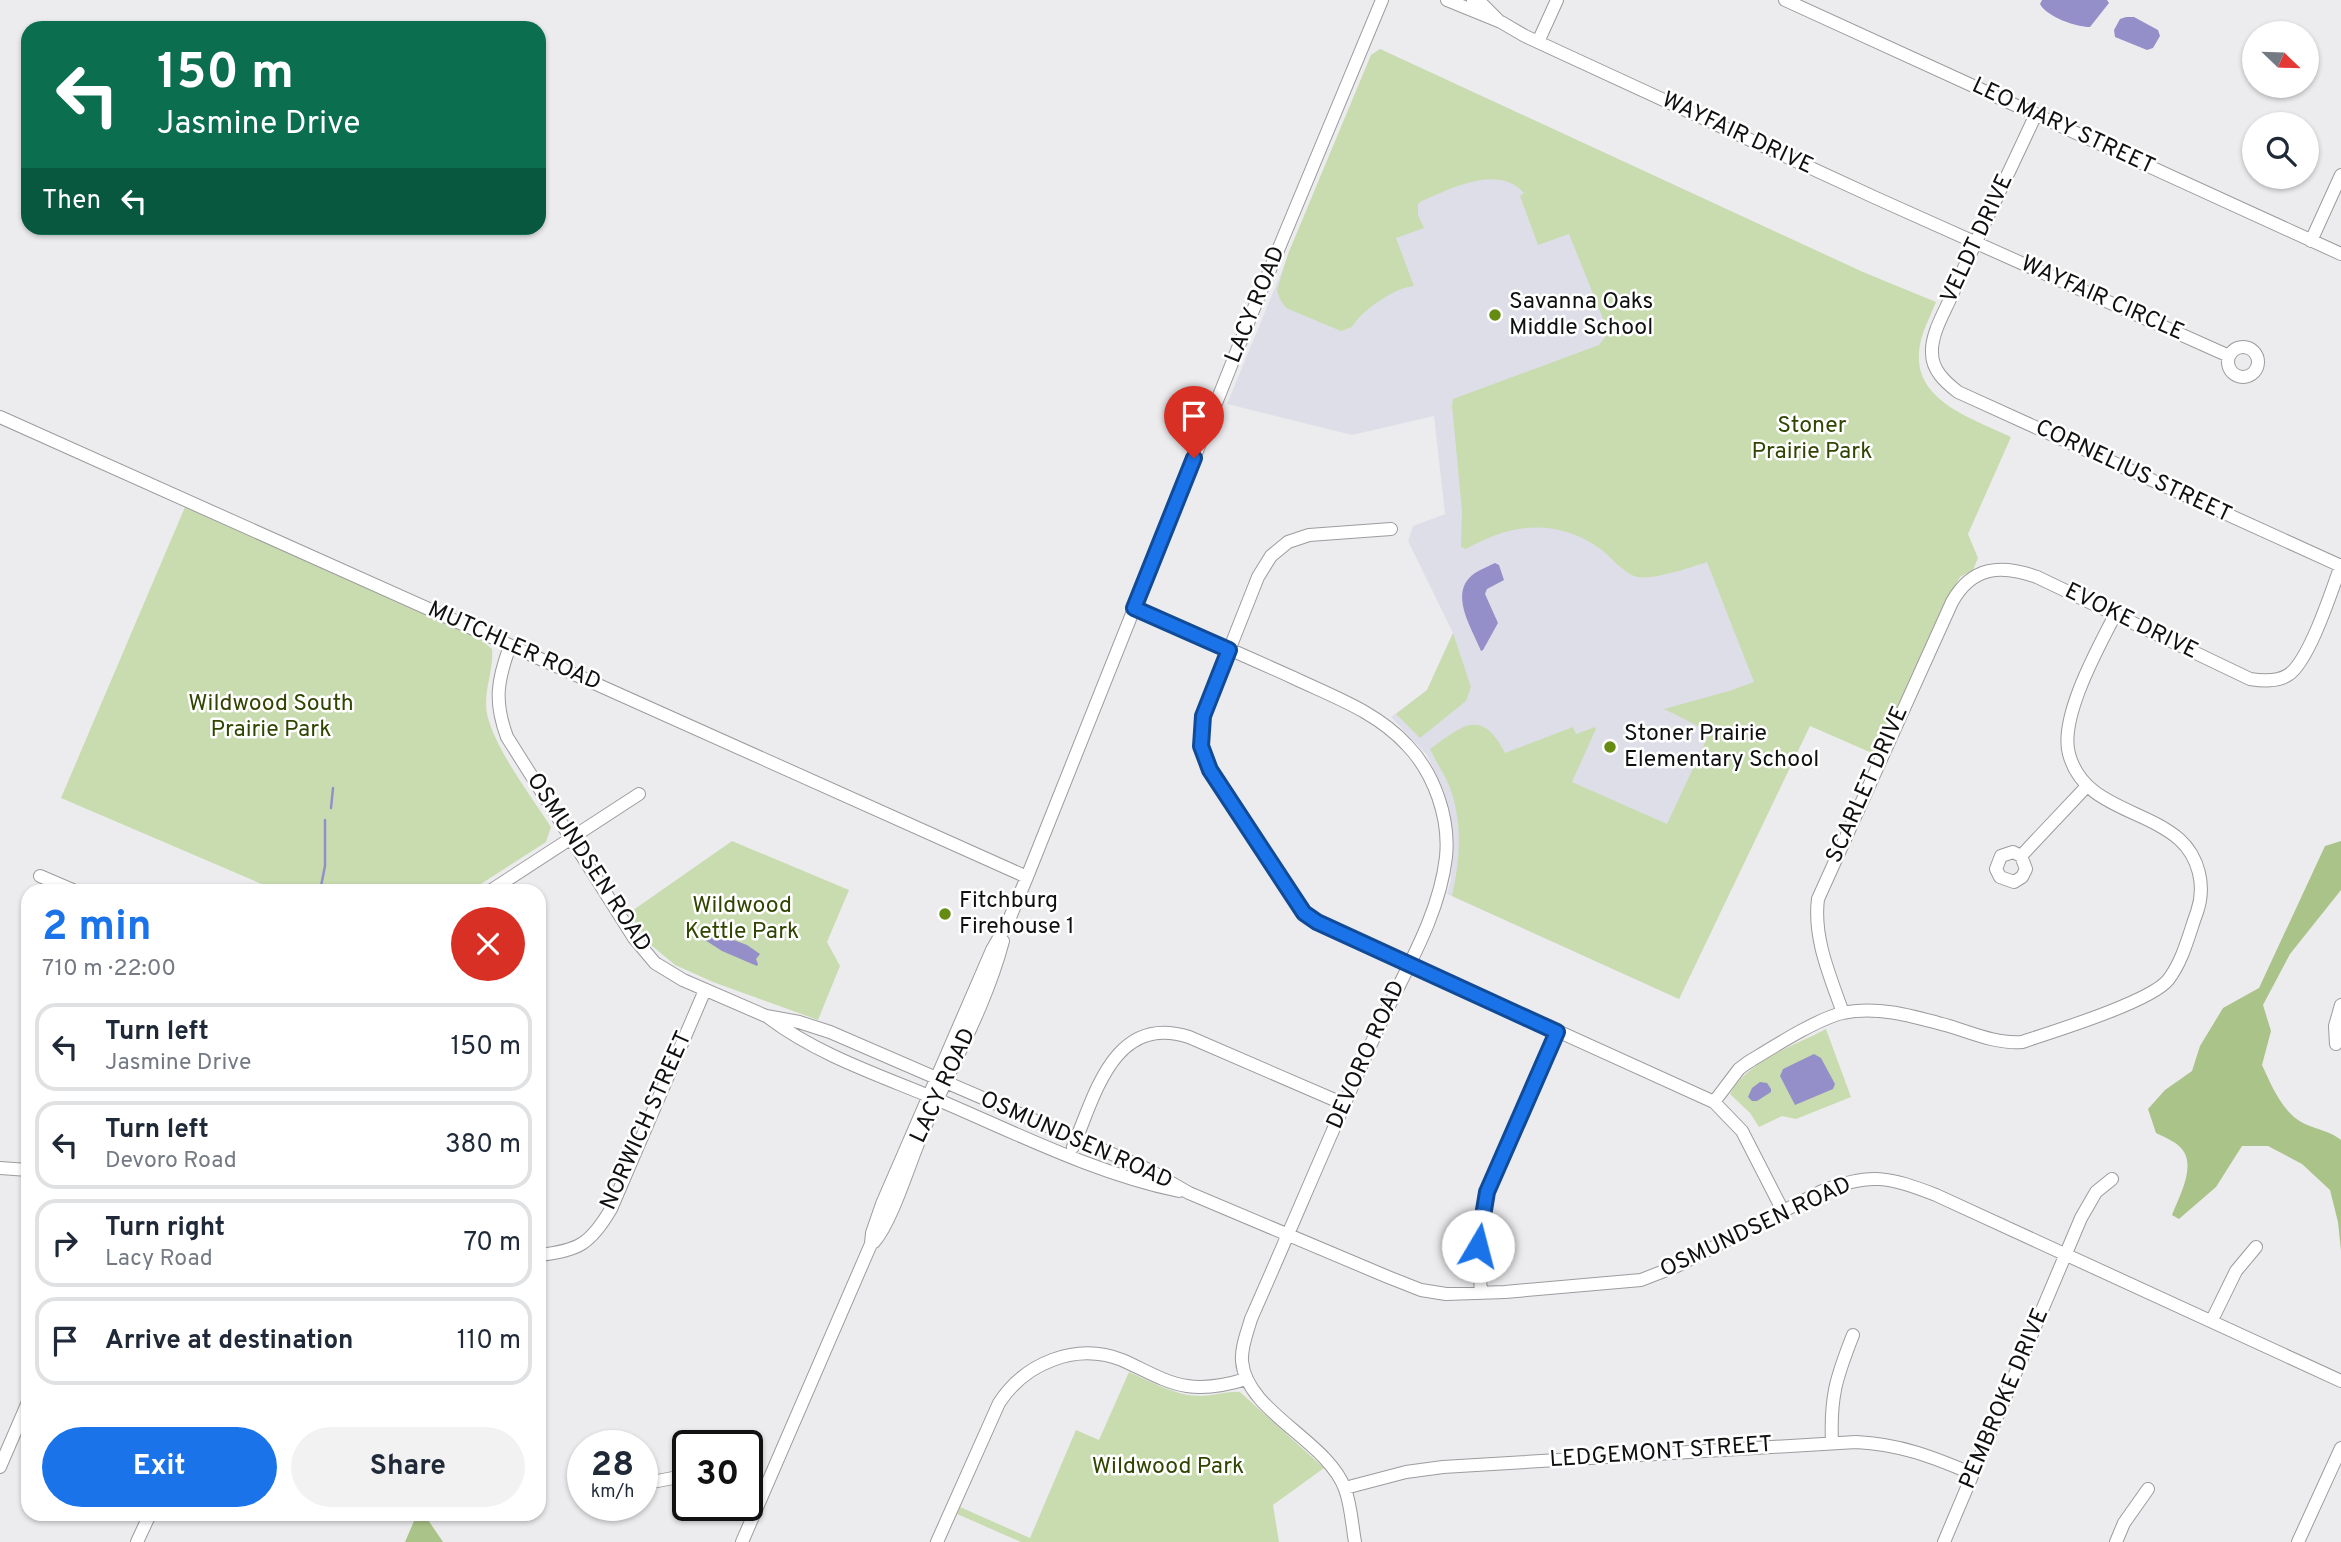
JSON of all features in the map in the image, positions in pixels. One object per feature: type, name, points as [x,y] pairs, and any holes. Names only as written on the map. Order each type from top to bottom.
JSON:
[{"type":"street","name":"LACY ROAD","points":[[763,1480],[871,1244],[882,1204],[991,982],[1008,922],[1254,308],[1382,0]]},
{"type":"street","name":"WAYFAIR DRIVE","points":[[1447,0],[1501,22],[1538,42],[1976,242]]},
{"type":"street","name":"WAYFAIR DRIVE","points":[[1473,0],[1483,5],[1501,22]]},
{"type":"street","points":[[1538,42],[1557,0]]},
{"type":"street","name":"LEO MARY STREET","points":[[1791,1],[2341,254]]},
{"type":"street","name":"VELDT DRIVE","points":[[1935,366],[1932,352],[1934,336],[2036,114]]},
{"type":"street","points":[[2311,241],[2341,175]]},
{"type":"street","name":"WAYFAIR CIRCLE","points":[[1976,242],[2229,356]]},
{"type":"street","name":"CORNELIUS STREET","points":[[1935,366],[1944,382],[1958,392],[2341,565]]},
{"type":"street","name":"MUTCHLER ROAD","points":[[0,417],[1027,877]]},
{"type":"street","points":[[1391,529],[1309,535],[1279,548],[1271,556],[1258,577],[1203,716],[1201,746],[1210,770],[1304,913],[1317,922],[1714,1102],[1742,1131],[1783,1211]]},
{"type":"street","name":"EVOKE DRIVE","points":[[1981,574],[1995,569],[2019,571],[2250,679],[2266,681],[2279,679],[2297,667],[2305,654],[2341,565]]},
{"type":"street","name":"SCARLET DRIVE","points":[[1843,1013],[1818,933],[1818,899],[1952,602],[1968,580],[1981,574]]},
{"type":"street","name":"DEVORO ROAD","points":[[1134,608],[1371,715],[1405,742],[1429,775],[1445,826],[1446,855],[1437,898],[1251,1320],[1244,1342],[1242,1364],[1246,1379]]},
{"type":"street","points":[[1714,1102],[1738,1069],[1821,1022],[1843,1013],[1876,1011],[1906,1015],[2013,1043],[2140,999],[2162,985],[2181,956],[2199,907],[2200,872],[2191,853],[2179,839],[2087,786],[2069,757],[2067,747],[2069,719],[2115,615]]},
{"type":"street","name":"OSMUNDSEN ROAD","points":[[510,646],[497,692],[502,726],[507,737],[647,955],[664,970],[766,1016],[793,1035],[847,1061],[1069,1157],[1139,1183],[1189,1194]]},
{"type":"street","points":[[2021,856],[2087,786]]},
{"type":"street","points":[[502,884],[639,794]]},
{"type":"street","points":[[40,876],[59,884]]},
{"type":"street","name":"NORWICH STREET","points":[[546,1254],[566,1252],[586,1242],[599,1229],[611,1209],[705,990]]},
{"type":"street","points":[[2336,1044],[2335,1026],[2341,1005]]},
{"type":"street","name":"OSMUNDSEN ROAD","points":[[766,1016],[799,1022],[855,1043],[1149,1170],[1189,1194],[1421,1290],[1447,1294],[1481,1293],[1641,1280],[1677,1266],[1846,1182],[1864,1178],[1893,1180],[1936,1195],[2341,1381]]},
{"type":"street","points":[[1481,1293],[1478,1246],[1487,1192],[1557,1032]]},
{"type":"street","points":[[1069,1157],[1111,1062],[1135,1041],[1159,1034],[1189,1037],[1344,1104]]},
{"type":"street","points":[[847,1061],[855,1043]]},
{"type":"street","points":[[0,1168],[21,1170]]},
{"type":"street","name":"PEMBROKE DRIVE","points":[[1944,1542],[2081,1218],[2096,1192],[2112,1179]]},
{"type":"street","points":[[2212,1320],[2236,1270],[2256,1247]]},
{"type":"street","points":[[1832,1443],[1832,1398],[1853,1335]]},
{"type":"street","points":[[937,1542],[999,1403],[1008,1389],[1038,1365],[1066,1355],[1084,1353],[1119,1359],[1185,1386],[1214,1387],[1246,1379],[1262,1402],[1317,1450],[1333,1469],[1345,1488],[1355,1542]]},
{"type":"street","points":[[0,1467],[21,1418]]},
{"type":"street","name":"LEDGEMONT STREET","points":[[1345,1488],[1406,1472],[1443,1467],[1856,1442],[1915,1450],[1973,1474]]},
{"type":"street","points":[[2298,1542],[2341,1448]]},
{"type":"street","points":[[2116,1542],[2124,1523],[2148,1489]]},
{"type":"street","points":[[137,1542],[147,1521]]},
{"type":"street","name":"LACY ROAD","points":[[743,1542],[748,1521]]},
{"type":"shaded area","points":[[2042,0],[2107,0],[2109,3],[2090,27],[2055,17],[2040,4]]},
{"type":"shaded area","points":[[2134,17],[2158,30],[2160,36],[2153,48],[2147,50],[2115,37],[2114,30],[2120,19]]},
{"type":"shaded area","points":[[1380,49],[1763,226],[1865,605],[1679,999],[1447,894],[1451,880],[1453,832],[1444,791],[1427,755],[1391,717],[1427,690],[1453,633],[1408,541],[1413,526],[1445,514],[1434,416],[1352,435],[1227,404],[1371,55]]},
{"type":"shaded area","points":[[1495,563],[1499,565],[1504,580],[1487,589],[1485,594],[1498,623],[1481,651],[1464,610],[1463,590],[1475,573]]},
{"type":"shaded area","points":[[712,932],[747,945],[760,954],[756,959],[757,966],[722,951],[705,940],[705,933]]},
{"type":"shaded area","points":[[1814,1054],[1821,1058],[1835,1084],[1833,1089],[1795,1105],[1780,1076],[1783,1069]]},
{"type":"shaded area","points":[[1760,1082],[1767,1083],[1771,1092],[1757,1101],[1752,1101],[1748,1097],[1752,1088]]},
{"type":"green space","name":"Stoner Prairie Park","points":[[1380,49],[1863,272],[1936,302],[1923,333],[1919,355],[1921,373],[1929,388],[1957,411],[2011,437],[1968,534],[1978,558],[1973,570],[1960,577],[1951,593],[1881,757],[1810,726],[1679,999],[1452,896],[1458,856],[1457,815],[1446,778],[1430,749],[1441,741],[1461,728],[1479,725],[1488,729],[1505,753],[1573,727],[1576,734],[1595,727],[1572,782],[1667,824],[1710,732],[1664,709],[1754,682],[1707,562],[1663,575],[1638,577],[1627,572],[1604,551],[1582,538],[1549,528],[1516,530],[1499,534],[1466,549],[1461,547],[1462,511],[1453,399],[1599,345],[1606,336],[1606,326],[1569,234],[1538,245],[1520,196],[1524,193],[1513,184],[1488,179],[1474,181],[1418,204],[1418,215],[1424,228],[1396,238],[1414,286],[1406,287],[1379,301],[1352,327],[1341,331],[1286,308],[1280,299],[1277,290],[1288,254],[1371,55]]},
{"type":"green space","name":"Wildwood South Prairie Park","points":[[185,507],[467,633],[492,649],[486,697],[491,728],[505,757],[551,827],[546,842],[481,884],[262,884],[61,798]]},
{"type":"green space","points":[[1453,633],[1471,687],[1466,701],[1420,738],[1396,714],[1427,690]]},
{"type":"green space","name":"Wildwood Kettle Park","points":[[732,841],[849,890],[827,942],[840,966],[818,1020],[713,982],[675,965],[651,945],[629,913]]},
{"type":"green space","points":[[2341,841],[2341,890],[2290,954],[2263,1005],[2271,1031],[2262,1065],[2290,1113],[2305,1124],[2341,1140],[2341,1251],[2338,1222],[2330,1190],[2302,1164],[2268,1146],[2242,1146],[2216,1187],[2179,1219],[2172,1215],[2187,1171],[2185,1154],[2175,1143],[2156,1133],[2148,1109],[2165,1090],[2192,1071],[2200,1046],[2223,1008],[2259,988],[2325,846]]},
{"type":"green space","points":[[1826,1029],[1851,1097],[1796,1119],[1782,1116],[1759,1127],[1750,1113],[1730,1094],[1738,1082],[1773,1055]]},
{"type":"green space","name":"Wildwood Park","points":[[1129,1372],[1182,1394],[1206,1396],[1240,1392],[1324,1468],[1273,1505],[1279,1542],[1021,1542],[957,1514],[960,1507],[1030,1538],[1076,1430],[1099,1440]]},
{"type":"green space","points":[[414,1521],[429,1521],[443,1542],[405,1542]]},
{"type":"waterway","points":[[331,808],[333,788]]},
{"type":"waterway","points":[[321,884],[325,866],[325,820]]},
{"type":"place","name":"Savanna Oaks Middle School","points":[[1495,315]]},
{"type":"place","name":"Stoner Prairie Elementary School","points":[[1610,747]]},
{"type":"place","name":"Fitchburg Firehouse 1","points":[[945,914]]},
{"type":"route","points":[[1194,458],[1134,608],[1229,650],[1203,716],[1200,732],[1201,746],[1210,770],[1238,815],[1295,903],[1317,922],[1557,1032],[1487,1192],[1478,1246]]}]
